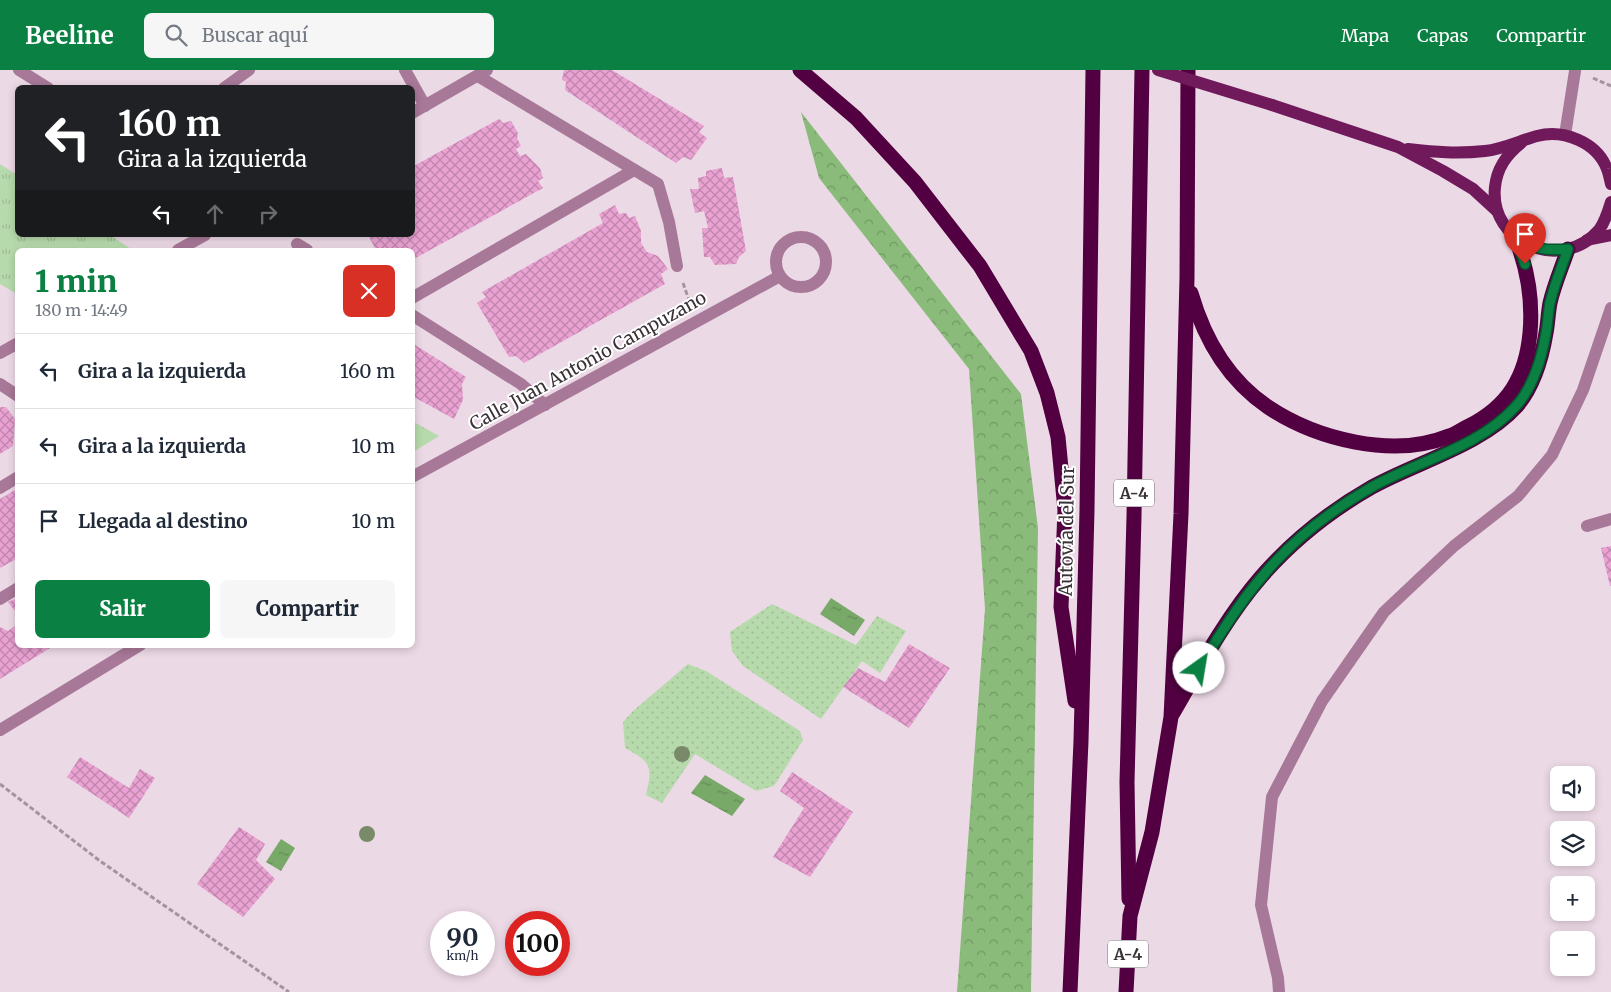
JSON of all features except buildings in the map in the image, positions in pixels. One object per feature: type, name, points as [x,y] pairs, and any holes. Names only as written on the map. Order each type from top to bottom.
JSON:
[{"type":"highway","points":[[800,70],[856,118],[915,182],[980,266],[1031,350],[1047,393],[1058,437],[1065,510],[1061,606],[1081,742]]},
{"type":"highway","name":"Autovía del Sur","points":[[1070,992],[1081,742],[1093,70]]},
{"type":"highway","name":"A-4","points":[[1126,992],[1130,916],[1127,782],[1142,70]]},
{"type":"highway","points":[[1130,916],[1152,832],[1171,717],[1181,514],[1187,278],[1188,70]]},
{"type":"highway","points":[[1187,278],[1198,317],[1211,344],[1225,366],[1268,407],[1321,433],[1353,442],[1386,446],[1419,444],[1448,437],[1487,417],[1506,400],[1518,378],[1528,351],[1532,314],[1531,292],[1527,273],[1515,237]]},
{"type":"highway","points":[[1171,717],[1227,624],[1261,578],[1294,543],[1329,513],[1373,487],[1454,449],[1494,426],[1517,405],[1531,382],[1541,356],[1550,304],[1568,249]]},
{"type":"main road","points":[[1158,70],[1398,147],[1473,189],[1497,211]]},
{"type":"main road","points":[[1398,147],[1446,154],[1487,151],[1523,142],[1536,136],[1564,135],[1582,142],[1596,152],[1607,168],[1611,184]]},
{"type":"main road","points":[[1523,142],[1510,152],[1500,168],[1494,195],[1497,211],[1504,225],[1515,237],[1531,247],[1549,251],[1568,249],[1587,240],[1611,235]]},
{"type":"main road","points":[[1587,240],[1599,229],[1607,216],[1611,202]]},
{"type":"street","points":[[19,70],[43,85]]},
{"type":"street","points":[[228,85],[249,70]]},
{"type":"street","points":[[406,70],[414,85]]},
{"type":"street","points":[[1564,135],[1575,71]]},
{"type":"street","points":[[415,111],[483,73],[658,184],[669,222],[677,266]]},
{"type":"street","points":[[415,87],[425,106]]},
{"type":"street","points":[[415,296],[634,170]]},
{"type":"street","points":[[798,236],[815,240],[826,254],[826,270],[816,283],[800,288],[785,282],[780,276],[776,268],[778,251],[790,239],[798,236]]},
{"type":"street","points":[[182,248],[201,237]]},
{"type":"street","name":"Calle Juan Antonio Campuzano","points":[[415,476],[780,276]]},
{"type":"street","points":[[1279,992],[1278,978],[1261,906],[1272,797],[1322,702],[1384,612],[1454,546],[1518,496],[1552,455],[1583,390],[1611,308]]},
{"type":"street","points":[[415,317],[521,384],[545,405]]},
{"type":"street","points":[[0,353],[15,345]]},
{"type":"street","points":[[0,384],[15,394]]},
{"type":"street","points":[[0,488],[15,479]]},
{"type":"street","points":[[1587,526],[1611,520]]},
{"type":"street","points":[[0,599],[15,590]]},
{"type":"street","points":[[0,730],[135,648]]},
{"type":"path","points":[[677,266],[698,321]]},
{"type":"path","points":[[0,784],[100,861],[289,992]]},
{"type":"green space","points":[[801,112],[1021,394],[1038,528],[1031,992],[957,992],[985,609],[969,369],[819,178]]},
{"type":"green space","points":[[0,164],[15,174],[15,237],[113,237],[130,248],[15,248],[15,293],[0,284]]},
{"type":"green space","points":[[415,423],[439,436],[415,451]]},
{"type":"green space","points":[[772,604],[856,645],[877,616],[906,631],[880,673],[862,661],[821,719],[743,666],[732,651],[730,632]]},
{"type":"green space","points":[[688,664],[706,671],[800,731],[803,740],[774,786],[756,791],[695,754],[662,803],[646,795],[649,777],[648,766],[640,757],[625,748],[623,722],[633,711]]},
{"type":"water","points":[[831,598],[865,620],[854,636],[820,614]]},
{"type":"water","points":[[705,775],[745,799],[732,816],[691,793]]},
{"type":"water","points":[[281,839],[295,848],[281,871],[266,862]]},
{"type":"route","points":[[1199,668],[1227,624],[1261,578],[1294,543],[1329,513],[1373,487],[1454,449],[1494,426],[1517,405],[1531,382],[1541,356],[1550,304],[1568,249],[1549,251],[1531,247],[1515,237],[1525,264]]}]
